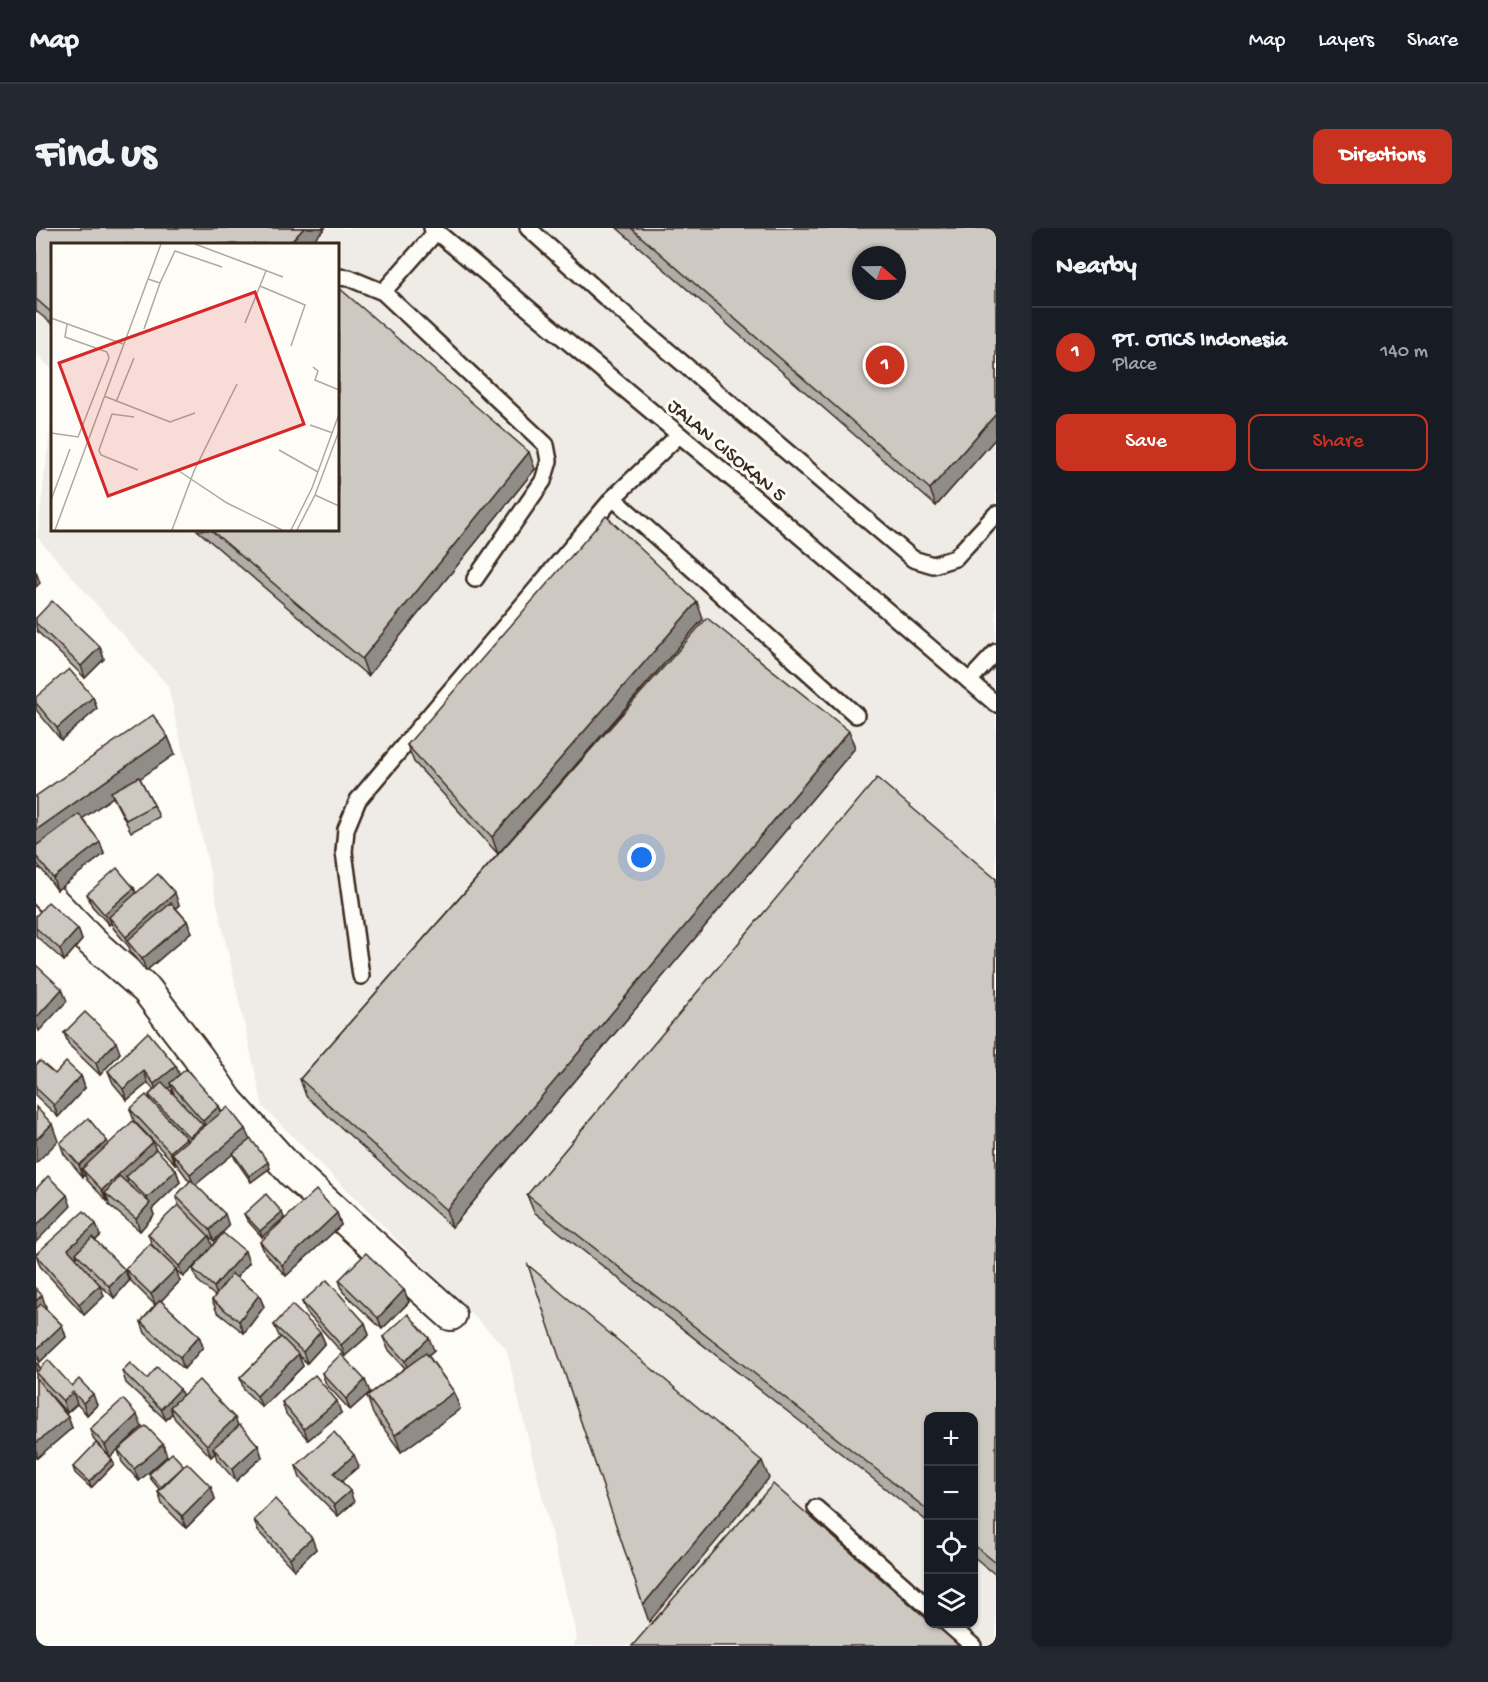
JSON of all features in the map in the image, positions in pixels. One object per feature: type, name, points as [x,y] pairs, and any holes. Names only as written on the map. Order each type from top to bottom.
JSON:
[{"type":"street","points":[[36,884],[70,920],[135,977],[152,996],[228,1101],[292,1172],[451,1315]]},
{"type":"lane","points":[[528,228],[606,298],[913,559],[933,565],[955,558],[996,514]]},
{"type":"lane","points":[[382,292],[434,230]]},
{"type":"lane","name":"JALAN CISOKAN 5","points":[[434,230],[996,704]]},
{"type":"lane","points":[[339,277],[349,278],[382,292],[546,445],[549,460],[543,481],[476,579]]},
{"type":"lane","points":[[361,976],[344,852],[346,829],[358,800],[613,498],[678,435]]},
{"type":"lane","points":[[613,498],[856,715]]},
{"type":"lane","points":[[969,681],[996,652]]},
{"type":"lane","points":[[816,1508],[924,1603]]},
{"type":"lane","points":[[953,1628],[973,1646]]},
{"type":"shaded area","points":[[36,228],[996,228],[996,1646],[573,1646],[577,1639],[506,1348],[263,1107],[168,686],[37,537],[51,423],[51,531],[339,531],[339,243],[51,243],[51,368],[36,354]]},
{"type":"building","points":[[36,228],[304,228],[290,243],[51,243],[51,312],[36,299]]},
{"type":"building","points":[[631,228],[996,228],[996,414],[930,489]]},
{"type":"building","points":[[339,288],[529,452],[362,659],[212,531],[339,531]]},
{"type":"building","points":[[606,516],[697,602],[492,837],[407,745]]},
{"type":"building","points":[[52,601],[100,647],[81,666],[36,623],[36,618]]},
{"type":"building","points":[[707,618],[849,731],[446,1210],[300,1079]]},
{"type":"building","points":[[69,669],[93,697],[57,728],[36,703],[36,697]]},
{"type":"building","points":[[153,715],[168,737],[36,830],[36,796]]},
{"type":"building","points":[[139,777],[154,805],[126,820],[111,792]]},
{"type":"building","points":[[877,778],[996,879],[996,1563],[978,1548],[978,1412],[924,1412],[924,1507],[527,1195]]},
{"type":"building","points":[[79,814],[100,842],[53,878],[36,856],[36,846]]},
{"type":"building","points":[[117,868],[134,888],[104,914],[87,894]]},
{"type":"building","points":[[158,874],[175,893],[126,937],[109,917]]},
{"type":"building","points":[[48,902],[78,929],[60,949],[36,928],[36,916]]},
{"type":"building","points":[[171,903],[187,921],[142,959],[127,941]]},
{"type":"building","points":[[36,965],[62,989],[36,1018]]},
{"type":"building","points":[[85,1012],[116,1042],[96,1063],[64,1033]]},
{"type":"building","points":[[148,1032],[176,1066],[154,1084],[144,1071],[123,1089],[108,1071]]},
{"type":"building","points":[[40,1061],[55,1074],[66,1062],[81,1076],[54,1105],[36,1088],[36,1065]]},
{"type":"building","points":[[186,1069],[219,1106],[203,1121],[170,1083]]},
{"type":"building","points":[[162,1082],[203,1125],[189,1137],[149,1095]]},
{"type":"building","points":[[146,1095],[186,1138],[170,1152],[130,1109]]},
{"type":"building","points":[[36,1107],[52,1124],[36,1140]]},
{"type":"building","points":[[228,1107],[245,1129],[190,1174],[172,1153]]},
{"type":"building","points":[[88,1118],[107,1141],[79,1165],[60,1143]]},
{"type":"building","points":[[133,1121],[153,1142],[102,1190],[82,1169]]},
{"type":"building","points":[[251,1139],[268,1162],[249,1176],[233,1153]]},
{"type":"building","points":[[156,1149],[176,1170],[147,1198],[126,1177]]},
{"type":"building","points":[[48,1176],[67,1195],[36,1226],[36,1189]]},
{"type":"building","points":[[119,1176],[150,1203],[136,1219],[105,1193]]},
{"type":"building","points":[[191,1180],[225,1214],[210,1230],[176,1196]]},
{"type":"building","points":[[316,1190],[337,1213],[282,1265],[260,1242]]},
{"type":"building","points":[[266,1194],[282,1212],[260,1231],[244,1214]]},
{"type":"building","points":[[178,1205],[209,1236],[179,1266],[148,1234]]},
{"type":"building","points":[[84,1211],[96,1224],[68,1249],[100,1285],[79,1304],[36,1254]]},
{"type":"building","points":[[223,1233],[245,1251],[214,1287],[193,1269]]},
{"type":"building","points":[[92,1237],[125,1270],[109,1286],[76,1253]]},
{"type":"building","points":[[150,1244],[176,1269],[151,1294],[125,1269]]},
{"type":"building","points":[[366,1253],[404,1290],[378,1318],[339,1280]]},
{"type":"building","points":[[528,1265],[762,1461],[643,1605]]},
{"type":"building","points":[[232,1274],[259,1295],[239,1321],[212,1300]]},
{"type":"building","points":[[327,1280],[365,1323],[341,1345],[302,1302]]},
{"type":"building","points":[[36,1289],[42,1295],[36,1301]]},
{"type":"building","points":[[160,1300],[199,1336],[180,1357],[141,1322]]},
{"type":"building","points":[[41,1304],[62,1325],[36,1350],[36,1309]]},
{"type":"building","points":[[292,1305],[320,1332],[303,1352],[274,1325]]},
{"type":"building","points":[[408,1314],[429,1338],[405,1361],[383,1337]]},
{"type":"building","points":[[281,1337],[298,1354],[257,1396],[240,1378]]},
{"type":"building","points":[[426,1353],[454,1392],[395,1435],[367,1396]]},
{"type":"building","points":[[341,1354],[365,1380],[346,1399],[322,1373]]},
{"type":"building","points":[[48,1360],[72,1386],[79,1379],[93,1394],[83,1403],[73,1392],[63,1401],[36,1373]]},
{"type":"building","points":[[130,1363],[147,1379],[157,1367],[180,1389],[161,1409],[122,1371]]},
{"type":"building","points":[[315,1375],[337,1401],[304,1429],[282,1402]]},
{"type":"building","points":[[36,1378],[68,1417],[36,1443]]},
{"type":"building","points":[[199,1380],[235,1418],[207,1445],[170,1407]]},
{"type":"building","points":[[123,1399],[137,1415],[105,1445],[90,1429]]},
{"type":"building","points":[[240,1425],[258,1445],[232,1469],[213,1448]]},
{"type":"building","points":[[146,1426],[163,1444],[134,1469],[118,1450]]},
{"type":"building","points":[[334,1432],[354,1455],[334,1473],[350,1491],[334,1505],[296,1466]]},
{"type":"building","points":[[96,1443],[112,1459],[89,1482],[73,1467]]},
{"type":"building","points":[[172,1453],[184,1466],[161,1487],[149,1474]]},
{"type":"building","points":[[187,1463],[211,1487],[182,1516],[158,1492]]},
{"type":"building","points":[[773,1484],[924,1616],[924,1628],[939,1628],[959,1646],[632,1646]]},
{"type":"building","points":[[275,1499],[312,1538],[290,1558],[254,1520]]},
{"type":"place","name":"PT. OTICS Indonesia","points":[[885,365]]}]
